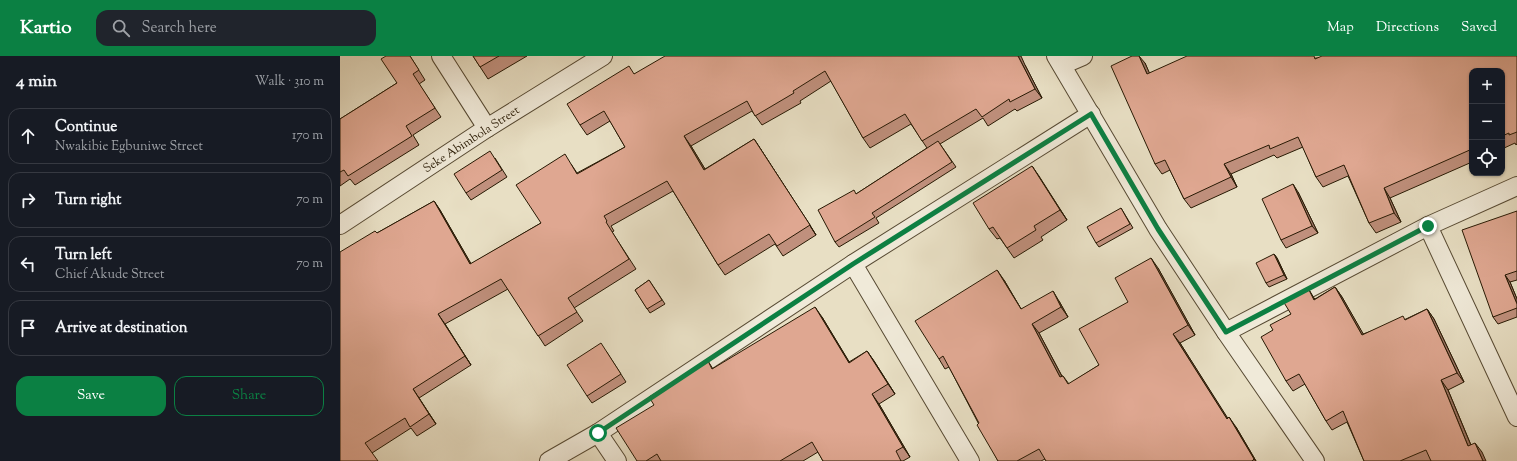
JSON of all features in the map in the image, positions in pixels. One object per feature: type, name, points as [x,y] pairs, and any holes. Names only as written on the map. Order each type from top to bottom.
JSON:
[{"type":"street","points":[[441,56],[487,128]]},
{"type":"street","name":"Seke Abimbola Street","points":[[340,225],[487,128],[603,56]]},
{"type":"street","points":[[1083,56],[1059,61],[1158,229],[1226,332],[1315,461]]},
{"type":"street","points":[[549,461],[598,433],[853,264],[1091,114]]},
{"type":"street","points":[[1226,332],[1428,226],[1517,186]]},
{"type":"street","points":[[1428,226],[1517,417]]},
{"type":"street","points":[[853,264],[970,461]]},
{"type":"street","points":[[598,433],[617,461]]},
{"type":"building","points":[[386,56],[410,56],[419,70],[413,74],[435,108],[406,126],[412,136],[348,176],[344,170],[340,172],[340,119],[397,83],[381,59]]},
{"type":"building","points":[[473,56],[499,56],[480,67]]},
{"type":"building","points":[[665,56],[1018,56],[1035,89],[1010,102],[1009,99],[982,117],[976,109],[922,141],[905,114],[863,138],[825,71],[793,91],[794,93],[755,116],[747,101],[684,136],[704,170],[754,139],[810,225],[777,246],[769,234],[718,265],[667,181],[604,216],[607,221],[606,222],[629,259],[568,298],[577,312],[538,336],[501,279],[438,314],[465,356],[413,389],[429,414],[410,427],[405,418],[365,443],[378,461],[340,461],[340,252],[375,231],[377,233],[434,201],[470,264],[541,223],[516,185],[565,154],[577,174],[625,147],[604,111],[580,125],[567,104],[629,66],[634,74]]},
{"type":"building","points":[[1132,56],[1139,56],[1147,74],[1187,56],[1314,56],[1315,59],[1322,56],[1517,56],[1517,132],[1505,135],[1505,68],[1469,68],[1469,150],[1384,188],[1394,213],[1369,223],[1344,165],[1316,177],[1298,137],[1270,149],[1269,145],[1224,164],[1231,177],[1184,199],[1165,160],[1155,164],[1111,66]]},
{"type":"building","points":[[938,141],[952,162],[872,213],[875,217],[835,242],[818,210],[854,190],[856,194]]},
{"type":"building","points":[[490,151],[502,170],[466,193],[454,174]]},
{"type":"building","points":[[1032,166],[1060,210],[1034,226],[1036,230],[1007,248],[993,227],[989,229],[973,203]]},
{"type":"building","points":[[1293,184],[1312,226],[1281,240],[1262,199]]},
{"type":"building","points":[[1121,208],[1130,224],[1096,243],[1087,227]]},
{"type":"building","points":[[1517,211],[1517,271],[1505,275],[1517,304],[1517,308],[1493,317],[1462,230]]},
{"type":"building","points":[[1274,254],[1284,275],[1266,283],[1256,263]]},
{"type":"building","points":[[1151,258],[1188,325],[1173,334],[1227,419],[1229,417],[1254,459],[1252,461],[1046,461],[1039,449],[1017,461],[998,461],[977,425],[979,423],[943,356],[939,359],[915,321],[997,270],[1021,309],[1053,291],[1061,307],[1032,324],[1060,377],[1063,376],[1068,384],[1099,365],[1079,329],[1128,302],[1115,278]]},
{"type":"building","points":[[649,280],[662,300],[647,309],[635,290]]},
{"type":"building","points":[[1335,287],[1362,335],[1403,316],[1405,320],[1427,309],[1457,373],[1441,380],[1468,446],[1475,443],[1483,461],[1431,461],[1426,450],[1400,461],[1364,461],[1343,411],[1326,421],[1299,374],[1286,381],[1261,337],[1273,330],[1270,325],[1291,314],[1283,301],[1308,288],[1314,300]]},
{"type":"building","points":[[815,307],[849,363],[867,351],[888,384],[872,394],[903,447],[896,451],[901,461],[823,461],[812,442],[780,461],[661,461],[657,454],[646,461],[637,461],[616,428],[654,405],[649,397],[708,361],[712,369]]},
{"type":"building","points":[[601,343],[621,374],[587,396],[567,365]]},
{"type":"route","points":[[598,433],[853,264],[1091,114],[1158,229],[1226,332],[1428,226]]}]
